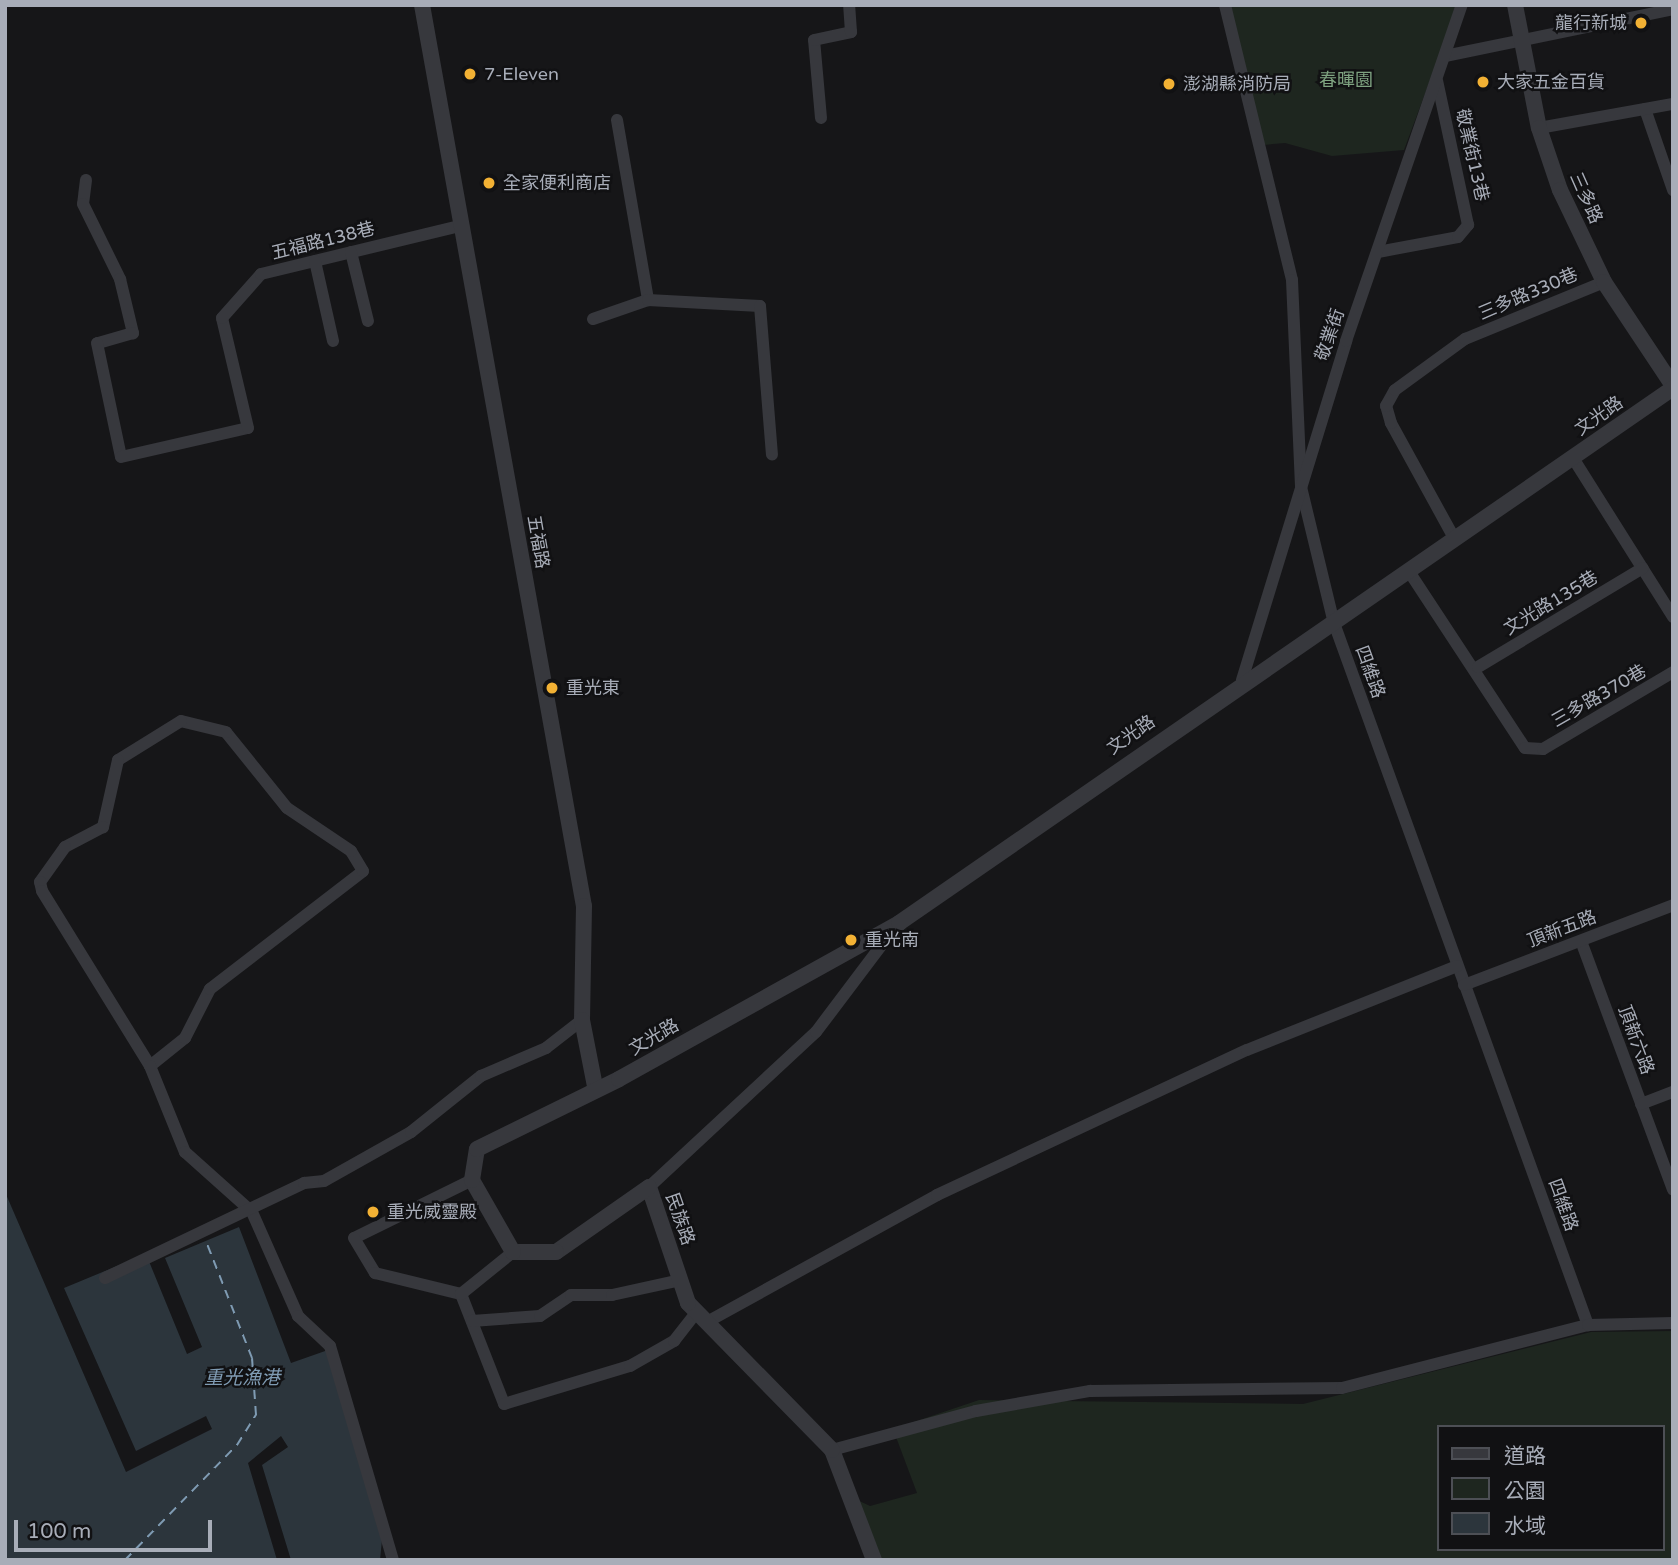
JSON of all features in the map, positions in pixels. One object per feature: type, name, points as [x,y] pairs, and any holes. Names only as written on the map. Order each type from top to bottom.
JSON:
[{"type":"street","name":"五福路","points":[[422,5],[584,906],[582,1020],[595,1086]]},
{"type":"street","points":[[821,118],[814,40],[851,32],[849,5]]},
{"type":"street","name":"四維路","points":[[1225,5],[1292,279],[1301,486],[1334,623],[1588,1325]]},
{"type":"street","name":"敬業街","points":[[1242,680],[1301,486],[1462,5]]},
{"type":"street","name":"三多路","points":[[1515,5],[1539,128],[1560,190],[1604,282],[1673,387]]},
{"type":"street","points":[[1445,56],[1520,38],[1673,9]]},
{"type":"street","name":"敬業街13巷","points":[[1378,252],[1458,237],[1468,225],[1437,80]]},
{"type":"street","points":[[1539,128],[1673,104]]},
{"type":"street","points":[[1645,108],[1673,190]]},
{"type":"street","points":[[617,120],[648,300]]},
{"type":"street","name":"五福路138巷","points":[[86,180],[83,204],[120,279],[134,333],[97,343],[121,457],[248,428],[222,318],[261,274],[463,225]]},
{"type":"street","points":[[351,252],[368,321]]},
{"type":"street","points":[[315,261],[333,341]]},
{"type":"street","name":"三多路330巷","points":[[1453,537],[1386,406],[1395,390],[1465,339],[1604,282]]},
{"type":"street","points":[[593,319],[648,300],[760,306],[772,455]]},
{"type":"street","name":"文光路","points":[[472,1180],[477,1149],[595,1086],[619,1079],[899,922],[1242,680],[1409,573],[1453,537],[1573,458],[1673,387]]},
{"type":"street","points":[[1573,458],[1673,617]]},
{"type":"street","name":"文光路135巷","points":[[1478,667],[1643,568]]},
{"type":"street","points":[[1409,573],[1478,667]]},
{"type":"street","name":"三多路370巷","points":[[1478,667],[1525,748],[1543,749],[1673,672]]},
{"type":"street","points":[[150,1066],[186,1038],[210,989],[363,871],[351,851],[287,808],[226,732],[181,721],[118,760],[103,827],[65,847],[40,882],[150,1066],[185,1153],[252,1212],[298,1316],[330,1346],[393,1560]]},
{"type":"street","name":"頂新五路","points":[[1464,985],[1673,905]]},
{"type":"street","name":"民族路","points":[[874,1560],[832,1450],[702,1317],[681,1280],[649,1187],[816,1032],[899,922]]},
{"type":"street","name":"頂新六路","points":[[1581,941],[1673,1190]]},
{"type":"street","points":[[461,1294],[504,1404],[630,1366],[674,1341],[702,1317],[937,1195],[1247,1051],[1457,966]]},
{"type":"street","points":[[105,1278],[252,1212],[304,1183],[324,1181],[411,1132],[481,1076],[546,1048],[582,1020]]},
{"type":"street","points":[[1641,1104],[1673,1092]]},
{"type":"street","points":[[461,1294],[375,1273],[354,1238],[472,1180],[513,1252]]},
{"type":"street","points":[[461,1294],[513,1252],[556,1252],[649,1187]]},
{"type":"street","points":[[472,1321],[540,1316],[571,1295],[612,1295],[681,1280]]},
{"type":"street","points":[[832,1450],[976,1411],[1090,1391],[1342,1388],[1588,1325],[1673,1324]]},
{"type":"green space","name":"春暉園","points":[[1458,5],[1404,150],[1332,156],[1285,143],[1263,145],[1231,7]]},
{"type":"green space","points":[[1673,1331],[1673,1560],[878,1560],[851,1497],[870,1506],[917,1493],[893,1429],[979,1400],[1303,1404],[1591,1332]]},
{"type":"water","name":"重光漁港","points":[[5,1192],[126,1472],[212,1429],[206,1416],[136,1451],[64,1288],[146,1254],[187,1354],[202,1347],[165,1258],[239,1227],[291,1363],[328,1350],[383,1530],[380,1560],[291,1560],[262,1465],[288,1447],[281,1436],[248,1463],[277,1560],[5,1560]]},
{"type":"ferry route","points":[[125,1560],[237,1445],[256,1415],[252,1358],[206,1241]]},
{"type":"place","name":"龍行新城","points":[[1641,23]]},
{"type":"place","name":"7-Eleven","points":[[470,74]]},
{"type":"place","name":"大家五金百貨","points":[[1483,82]]},
{"type":"place","name":"澎湖縣消防局","points":[[1169,84]]},
{"type":"place","name":"全家便利商店","points":[[489,183]]},
{"type":"place","name":"重光東","points":[[552,688]]},
{"type":"place","name":"重光南","points":[[851,940]]},
{"type":"place","name":"重光威靈殿","points":[[373,1212]]}]
